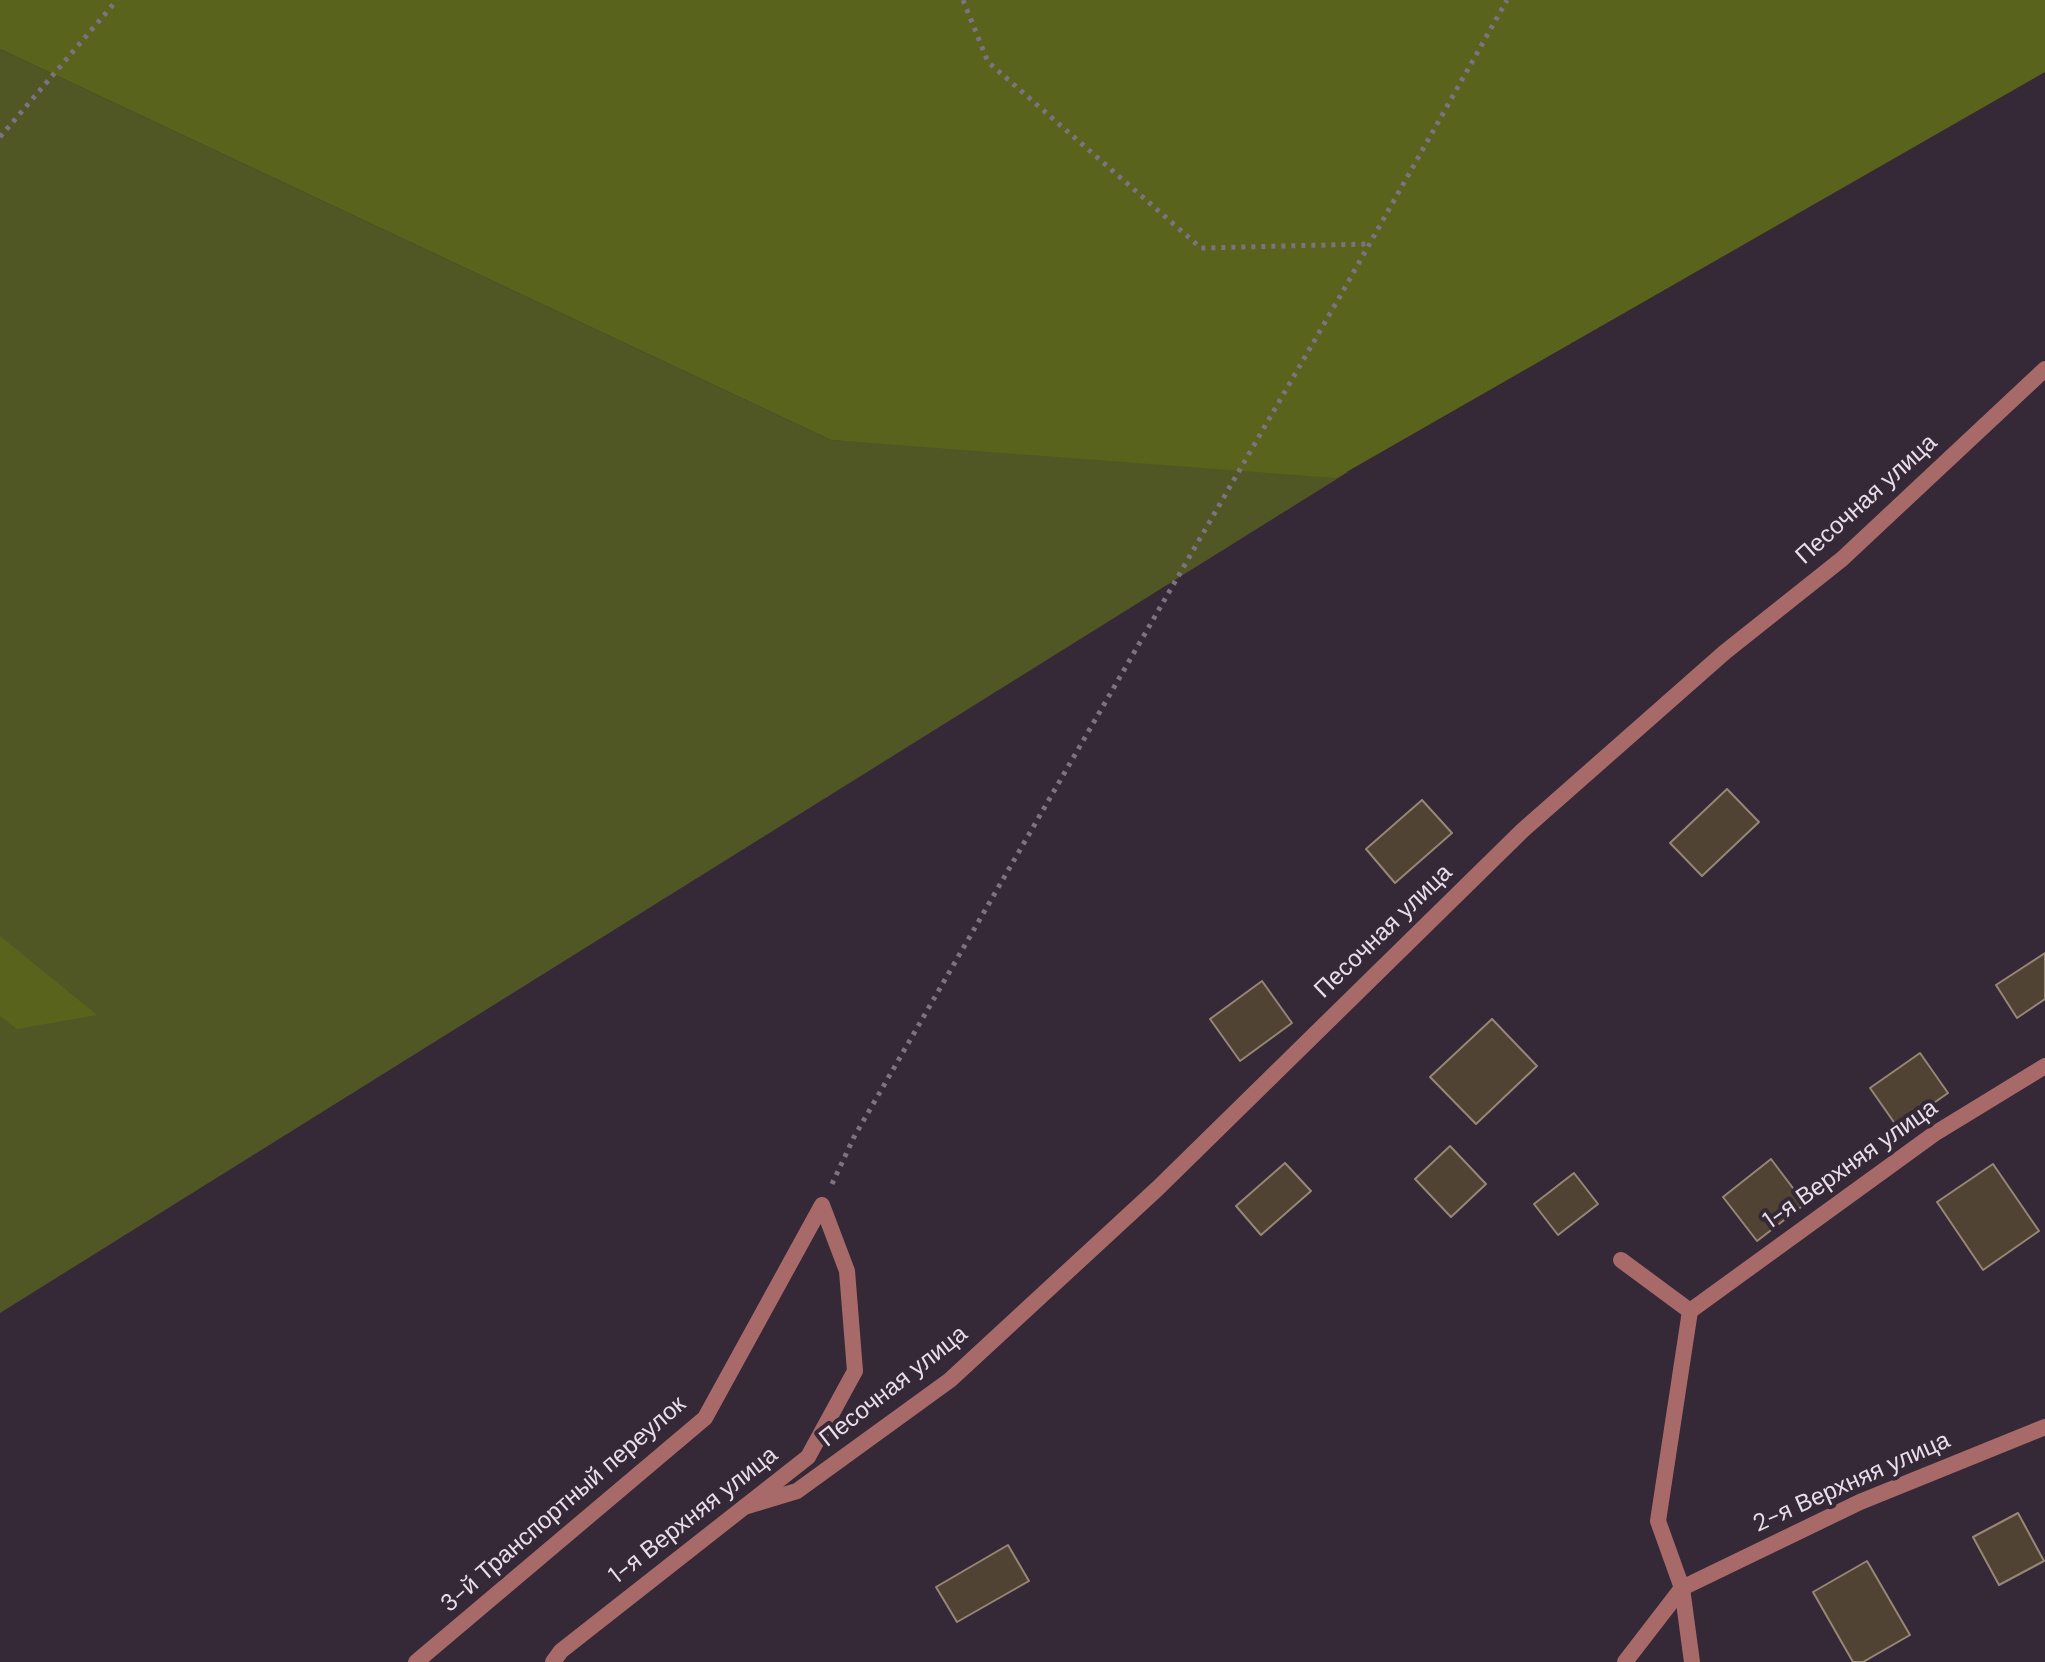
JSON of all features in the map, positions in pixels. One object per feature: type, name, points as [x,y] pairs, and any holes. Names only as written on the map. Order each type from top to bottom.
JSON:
[{"type":"street","name":"Песочная улица","points":[[744,1507],[797,1491],[950,1380],[1158,1188],[1523,830],[1725,652],[1842,559],[2045,369]]},
{"type":"street","name":"1-я Верхняя улица","points":[[1690,1311],[1934,1134],[2045,1066]]},
{"type":"street","name":"1-я Верхняя улица","points":[[553,1662],[561,1651],[808,1457],[855,1371],[847,1271],[822,1205]]},
{"type":"street","name":"3-й Транспортный переулок","points":[[416,1662],[705,1418],[822,1205]]},
{"type":"street","points":[[1621,1260],[1690,1311],[1658,1521],[1682,1588],[1692,1662]]},
{"type":"street","name":"2-я Верхняя улица","points":[[1682,1588],[1860,1502],[2045,1427]]},
{"type":"street","points":[[1625,1662],[1682,1588]]},
{"type":"path","points":[[0,137],[117,0]]},
{"type":"path","points":[[963,0],[988,62],[1201,248],[1370,244]]},
{"type":"path","points":[[822,1205],[854,1137],[1370,244],[1507,0]]},
{"type":"green space","points":[[0,0],[2045,0],[2045,72],[1336,478],[831,440],[0,49]]},
{"type":"green space","points":[[0,49],[831,440],[1348,472],[0,1313]]},
{"type":"green space","points":[[0,936],[97,1015],[17,1029],[0,1016]]},
{"type":"building","points":[[1727,789],[1759,822],[1702,876],[1670,843]]},
{"type":"building","points":[[1422,800],[1452,833],[1395,883],[1366,849]]},
{"type":"building","points":[[2045,953],[2045,999],[2017,1018],[1996,985]]},
{"type":"building","points":[[1262,981],[1292,1023],[1240,1061],[1210,1019]]},
{"type":"building","points":[[1492,1019],[1537,1066],[1476,1124],[1430,1077]]},
{"type":"building","points":[[1920,1053],[1948,1093],[1898,1128],[1870,1088]]},
{"type":"building","points":[[1450,1146],[1486,1184],[1451,1217],[1415,1179]]},
{"type":"building","points":[[1771,1159],[1805,1204],[1757,1241],[1723,1197]]},
{"type":"building","points":[[1285,1163],[1311,1191],[1261,1235],[1236,1206]]},
{"type":"building","points":[[1993,1164],[2039,1231],[1983,1270],[1937,1202]]},
{"type":"building","points":[[1574,1173],[1598,1204],[1558,1235],[1534,1204]]},
{"type":"building","points":[[2018,1513],[2044,1561],[1999,1585],[1973,1537]]},
{"type":"building","points":[[1008,1545],[1029,1581],[957,1622],[936,1587]]},
{"type":"building","points":[[1867,1561],[1910,1635],[1863,1662],[1853,1662],[1813,1592]]}]
